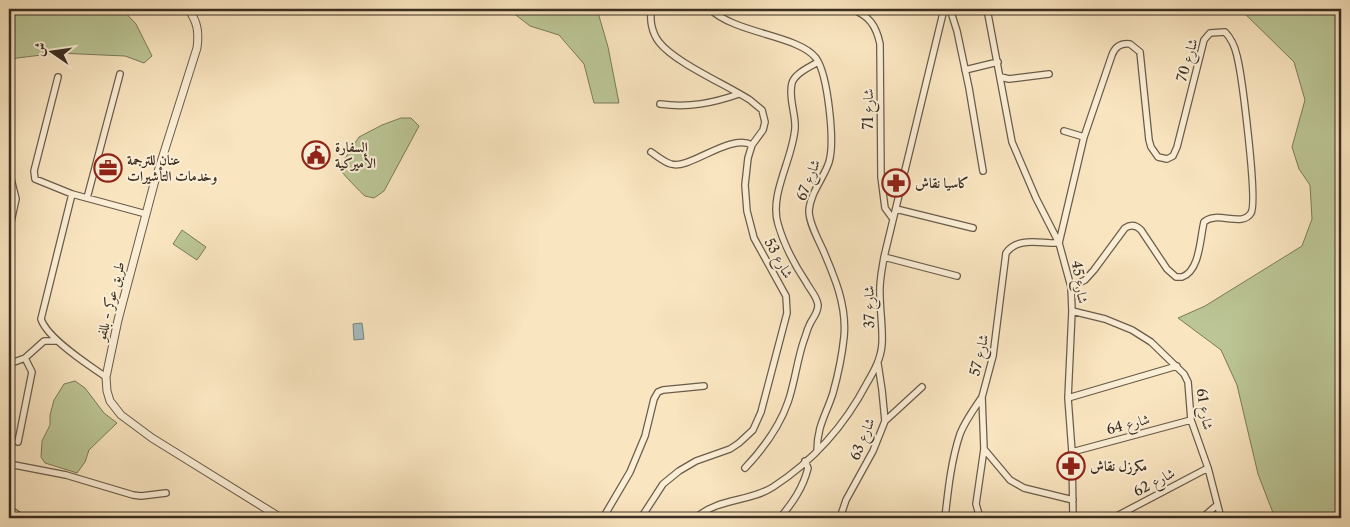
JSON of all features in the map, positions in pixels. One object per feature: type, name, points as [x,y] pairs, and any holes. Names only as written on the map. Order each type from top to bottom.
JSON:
[{"type":"street","name":"طريق عوكر - بللفو","points":[[188,9],[195,19],[199,32],[197,48],[146,214],[113,336],[106,386],[110,401],[128,421],[152,438],[281,518]]},
{"type":"street","name":"شارع 53","points":[[641,518],[663,484],[679,471],[696,461],[730,449],[753,430],[761,412],[787,313],[786,296],[754,238],[747,211],[745,185],[748,158],[752,145],[763,130],[764,114],[758,105],[690,66],[665,49],[654,32],[652,9]]},
{"type":"street","points":[[710,9],[729,21],[809,51],[818,62],[792,81],[791,92],[795,129],[792,147],[776,203],[776,213],[786,248],[818,304],[816,314],[809,324],[788,401],[778,426],[761,452],[745,468]]},
{"type":"street","name":"شارع 71","points":[[852,9],[862,13],[873,22],[878,32],[880,44],[881,176],[886,208],[893,219]]},
{"type":"street","name":"شارع 37","points":[[696,518],[715,506],[753,496],[772,488],[817,451],[843,422],[862,394],[878,364],[882,345],[880,295],[884,257],[944,9]]},
{"type":"street","points":[[950,9],[957,31],[965,70],[983,171]]},
{"type":"street","name":"شارع 45","points":[[987,9],[1014,148],[1036,198],[1059,243],[1070,287],[1072,311],[1068,398],[1072,452],[1073,518]]},
{"type":"street","name":"شارع 70","points":[[1059,243],[1084,138],[1114,51],[1120,45],[1130,44],[1138,49],[1141,55],[1147,127],[1152,148],[1160,158],[1171,158],[1177,147],[1204,40],[1210,33],[1225,32],[1233,41],[1244,96],[1252,180],[1253,202],[1251,214],[1242,219],[1216,217],[1206,220],[1202,230],[1198,256],[1191,272],[1182,277],[1172,274],[1141,230],[1135,226],[1130,226],[1121,233],[1100,263],[1085,280],[1070,287]]},
{"type":"street","name":"شارع 67","points":[[817,451],[817,436],[832,394],[844,336],[843,307],[838,288],[810,216],[810,203],[824,175],[832,149],[827,96],[823,75],[818,62]]},
{"type":"street","points":[[965,70],[998,62]]},
{"type":"street","points":[[87,198],[120,74]]},
{"type":"street","points":[[1001,77],[1009,79],[1049,74]]},
{"type":"street","points":[[58,77],[34,177],[39,182],[72,194],[146,214]]},
{"type":"street","points":[[660,104],[684,106],[715,102],[739,94]]},
{"type":"street","points":[[1064,131],[1084,138]]},
{"type":"street","points":[[651,152],[666,162],[677,165],[733,143],[747,142],[752,145]]},
{"type":"street","points":[[9,171],[16,199],[9,231]]},
{"type":"street","points":[[72,194],[41,319],[57,341],[106,377]]},
{"type":"street","points":[[896,208],[973,228]]},
{"type":"street","name":"شارع 57","points":[[980,518],[976,504],[984,449],[982,398],[995,346],[1006,252],[1017,243],[1059,243]]},
{"type":"street","points":[[884,257],[957,276]]},
{"type":"street","name":"شارع 61","points":[[1072,311],[1106,319],[1132,330],[1151,342],[1184,374],[1188,382],[1191,420],[1208,468],[1221,518]]},
{"type":"street","points":[[9,364],[25,358],[44,341],[57,341]]},
{"type":"street","points":[[18,442],[32,372],[25,358]]},
{"type":"street","name":"شارع 63","points":[[840,518],[846,500],[873,452],[885,421],[878,364]]},
{"type":"street","points":[[1068,398],[1177,366]]},
{"type":"street","points":[[603,518],[630,472],[645,436],[651,409],[658,392],[704,386]]},
{"type":"street","points":[[885,421],[922,388]]},
{"type":"street","points":[[945,518],[960,434],[969,416],[982,398]]},
{"type":"street","name":"شارع 64","points":[[1072,452],[1191,420]]},
{"type":"street","points":[[984,449],[1010,480],[1024,488],[1073,500]]},
{"type":"street","points":[[780,518],[796,499],[801,489],[808,468],[805,461]]},
{"type":"street","points":[[9,464],[66,475],[141,496],[166,493]]},
{"type":"street","name":"شارع 62","points":[[1112,518],[1208,468]]},
{"type":"street","points":[[1202,518],[1218,505]]},
{"type":"street","points":[[9,509],[23,518]]},
{"type":"green space","points":[[9,9],[122,9],[136,24],[152,56],[144,63],[125,56],[58,53],[9,59]]},
{"type":"green space","points":[[508,9],[597,9],[608,47],[619,103],[594,103],[584,64],[559,35],[530,26]]},
{"type":"green space","points":[[1240,9],[1341,9],[1341,518],[1275,518],[1258,474],[1237,385],[1221,350],[1178,318],[1205,306],[1302,246],[1312,219],[1310,185],[1299,169],[1292,147],[1305,100],[1294,62]]},
{"type":"green space","points":[[401,118],[411,118],[419,126],[384,191],[374,198],[365,196],[339,168],[359,137]]},
{"type":"green space","points":[[182,230],[206,247],[197,260],[173,244]]},
{"type":"green space","points":[[75,381],[85,388],[104,413],[117,423],[89,450],[85,462],[77,473],[45,463],[41,457],[42,441],[50,425],[50,415],[54,400],[64,384]]},
{"type":"water","points":[[362,323],[364,339],[354,340],[353,324]]},
{"type":"place","name":"السفارة الأميركية","points":[[316,155]]},
{"type":"place","name":"عنان للترجمة وخدمات التأشيرات","points":[[108,168]]},
{"type":"place","name":"كاسيا نقاش","points":[[896,183]]},
{"type":"place","name":"مكرزل نقاش","points":[[1071,466]]}]
